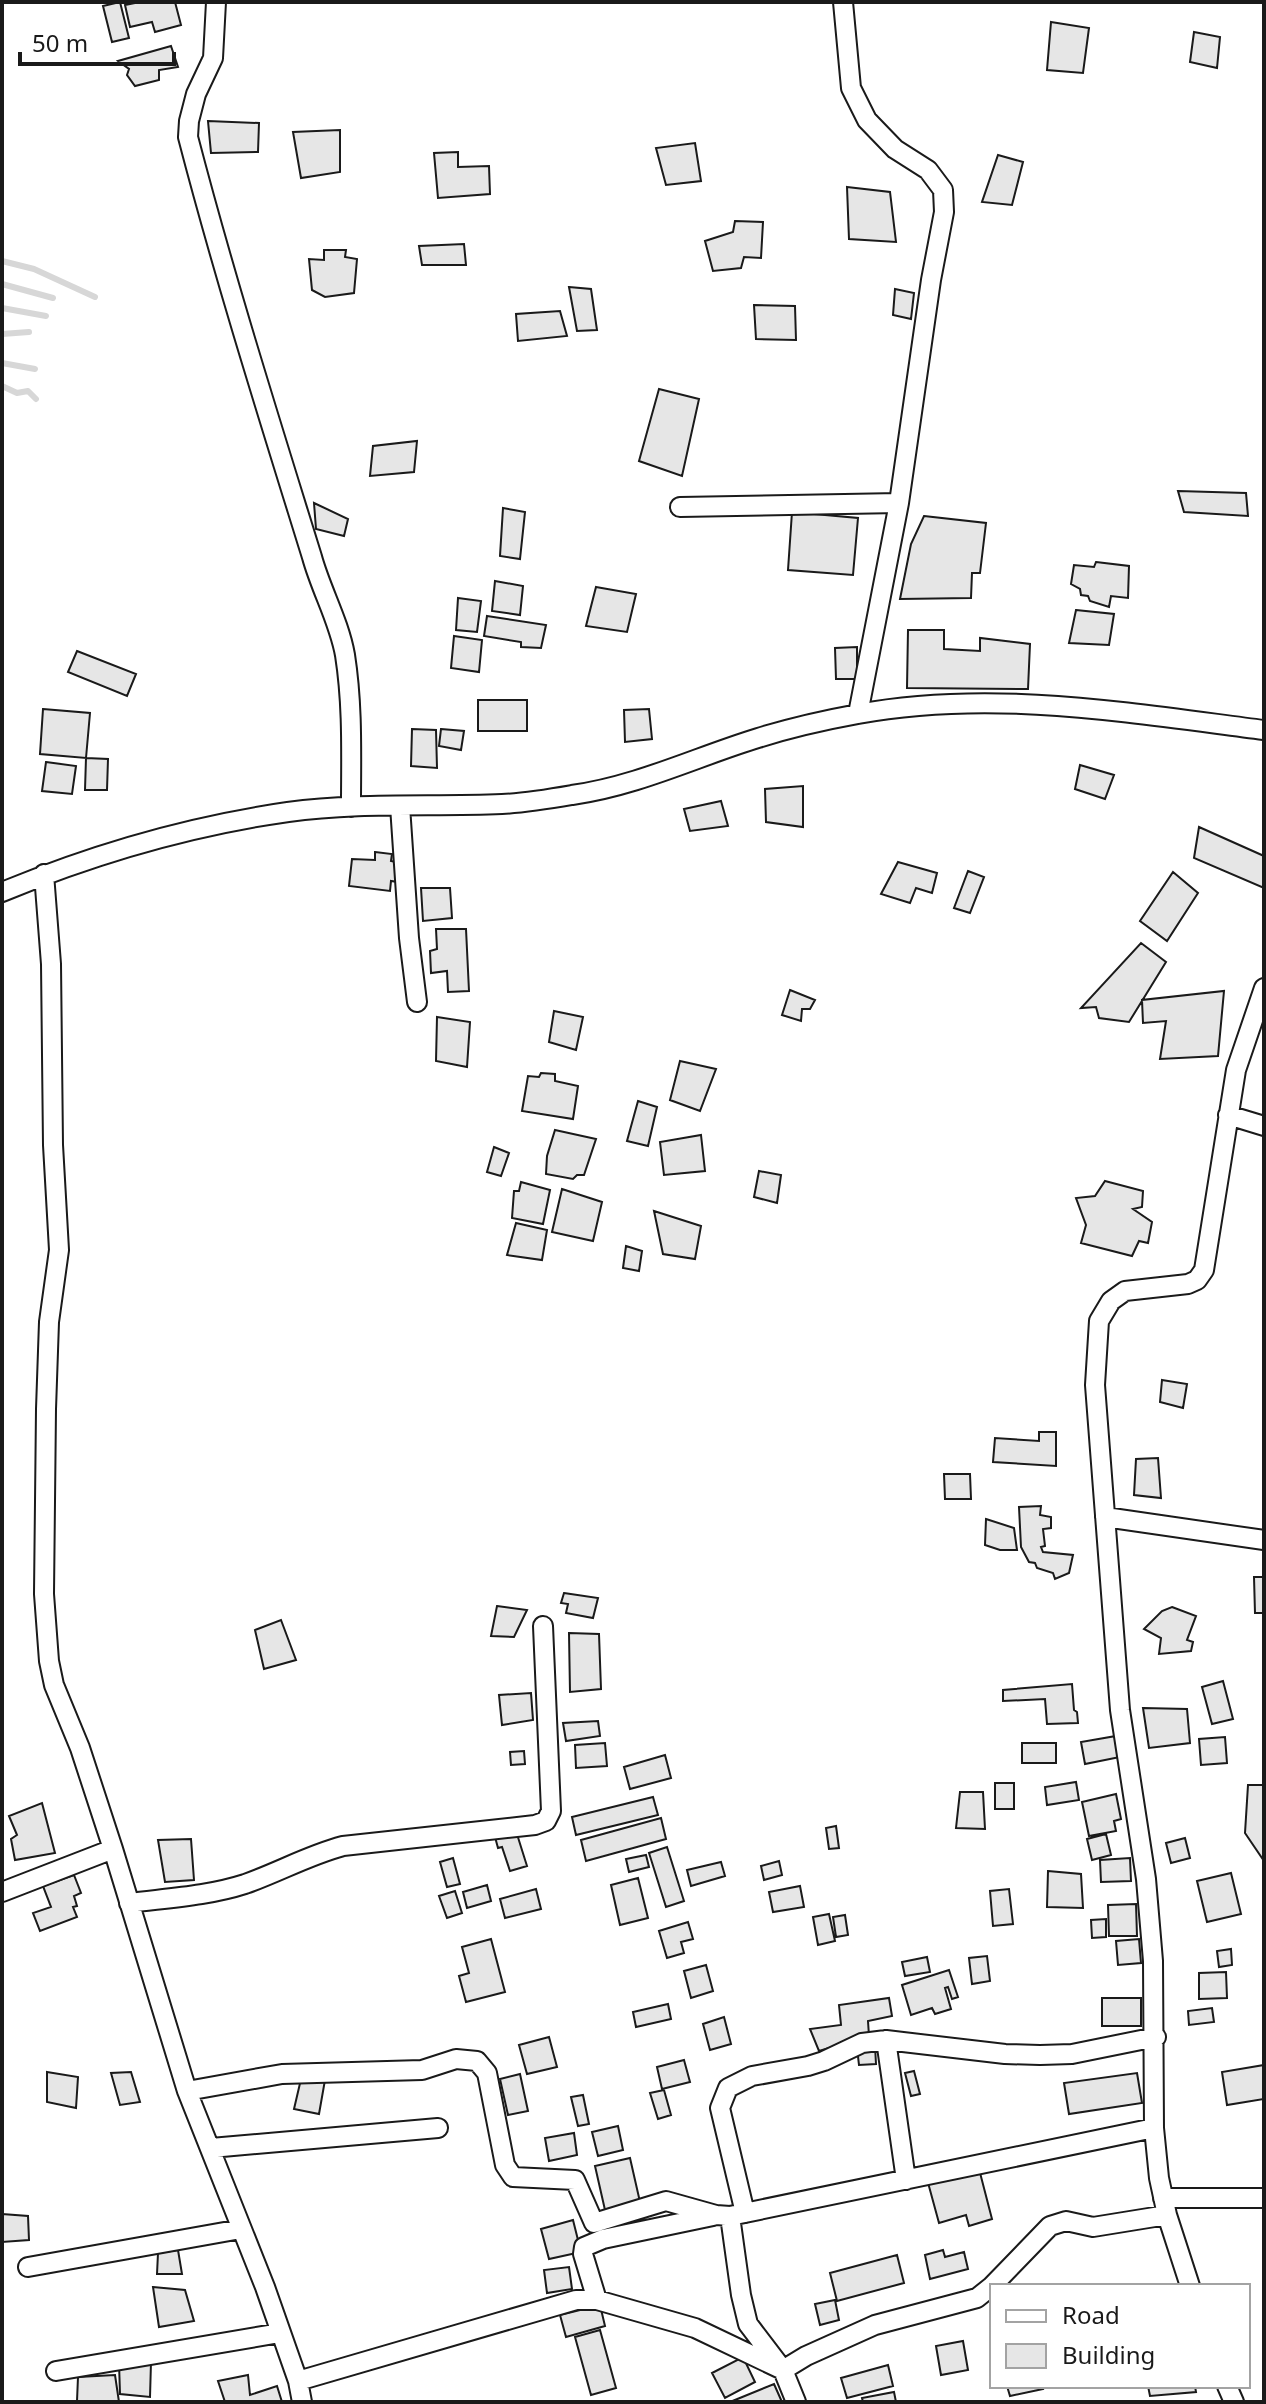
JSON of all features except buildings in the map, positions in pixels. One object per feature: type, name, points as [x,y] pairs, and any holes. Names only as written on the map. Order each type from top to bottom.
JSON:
[{"type":"street","points":[[216,2],[213,58],[196,94],[188,137],[237,315],[296,498],[312,560],[344,651],[352,729],[351,807]]},
{"type":"street","points":[[843,2],[851,88],[867,120],[895,149],[928,170],[943,190],[944,212],[931,280],[899,503],[858,714]]},
{"type":"street","points":[[680,507],[899,503]]},
{"type":"street","points":[[2,892],[44,874],[117,850],[199,828],[290,812],[351,807],[505,804],[577,795],[654,775],[759,737],[858,714],[940,702],[1137,714],[1264,730]]},
{"type":"street","points":[[400,806],[417,1002]]},
{"type":"street","points":[[44,874],[51,964],[53,1145],[59,1250],[49,1322],[46,1395],[45,1628],[54,1685],[80,1748],[187,2091],[265,2287],[298,2381],[302,2402]]},
{"type":"street","points":[[1189,2284],[1165,2207],[1154,2128],[1156,2037],[1153,1961],[1147,1893],[1120,1710],[1095,1385],[1099,1321],[1111,1301],[1125,1291],[1188,1284],[1197,1280],[1204,1270],[1236,1070],[1264,988]]},
{"type":"street","points":[[1228,1115],[1264,1126]]},
{"type":"street","points":[[1105,1517],[1264,1540]]},
{"type":"street","points":[[129,1903],[214,1893],[343,1846],[535,1825],[546,1821],[551,1811],[543,1626]]},
{"type":"street","points":[[2,1892],[113,1849]]},
{"type":"street","points":[[796,2402],[783,2370],[748,2324],[741,2295],[720,2108],[728,2088],[752,2076],[816,2063],[862,2043],[886,2040],[992,2053],[1040,2055],[1072,2054],[1156,2037]]},
{"type":"street","points":[[886,2040],[906,2180]]},
{"type":"street","points":[[187,2091],[282,2074],[422,2070],[456,2059],[477,2061],[487,2073],[505,2165],[513,2177],[575,2180],[594,2223],[666,2201],[730,2215]]},
{"type":"street","points":[[211,2148],[438,2128]]},
{"type":"street","points":[[597,2300],[583,2254],[584,2247],[603,2239],[1154,2128]]},
{"type":"street","points":[[994,2284],[1050,2226],[1066,2221],[1093,2227],[1165,2207],[1264,2198]]},
{"type":"street","points":[[28,2267],[241,2229]]},
{"type":"street","points":[[783,2370],[875,2325],[977,2298],[990,2288]]},
{"type":"street","points":[[298,2381],[576,2300],[597,2300],[695,2328],[783,2370]]},
{"type":"street","points":[[56,2371],[280,2333]]},
{"type":"waterway","points":[[2,261],[34,269],[95,297]]},
{"type":"waterway","points":[[2,284],[53,298]]},
{"type":"waterway","points":[[2,308],[46,316]]},
{"type":"waterway","points":[[2,334],[29,332]]},
{"type":"waterway","points":[[2,363],[35,369]]},
{"type":"waterway","points":[[2,386],[17,393],[28,391],[36,399]]}]
